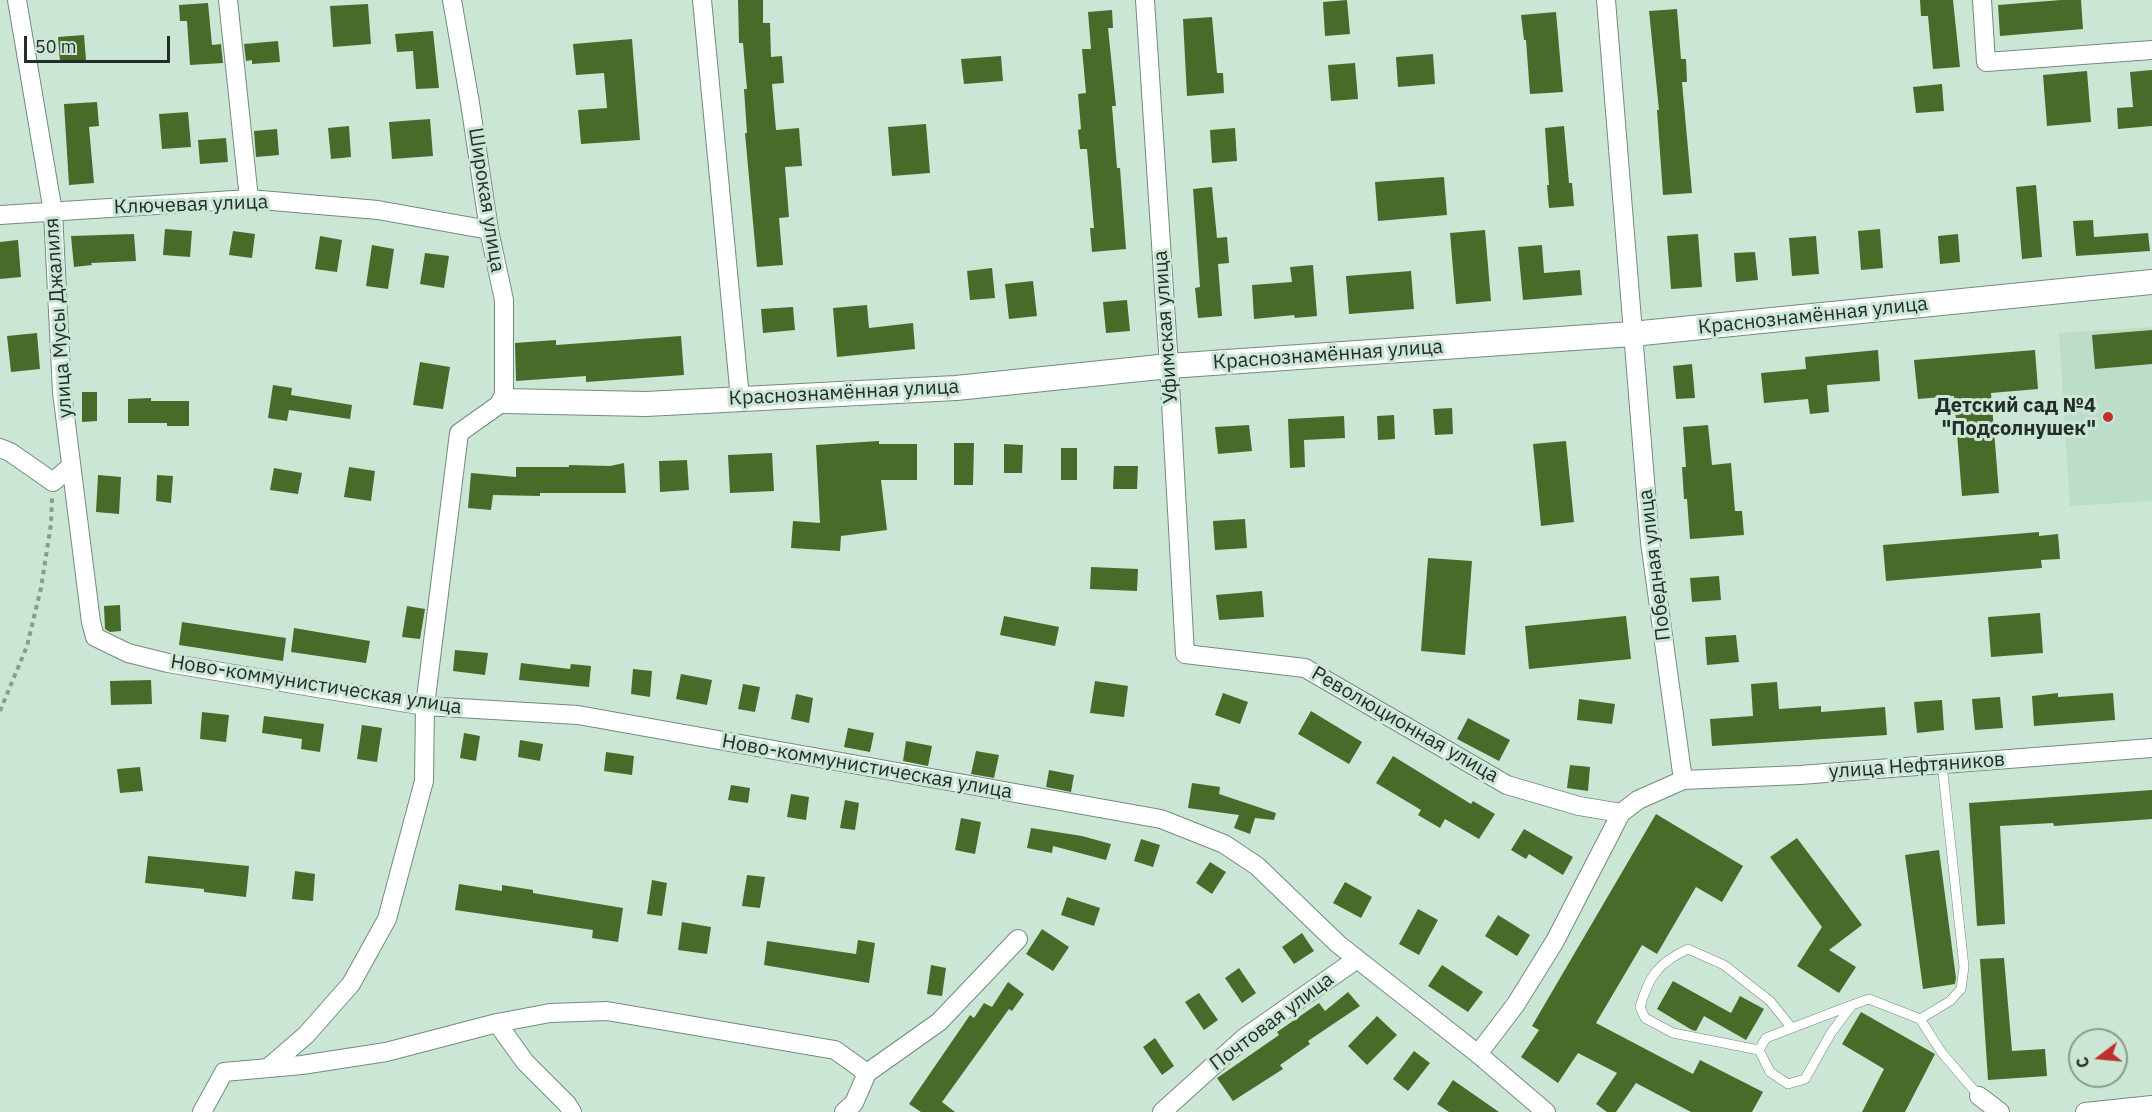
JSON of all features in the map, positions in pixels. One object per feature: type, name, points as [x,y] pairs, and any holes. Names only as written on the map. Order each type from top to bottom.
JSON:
[{"type":"street","name":"улица Мусы Джалиля","points":[[17,0],[53,212],[62,392],[91,622],[95,637]]},
{"type":"street","points":[[228,0],[249,199]]},
{"type":"street","name":"Широкая улица","points":[[452,0],[489,230],[504,300],[504,401]]},
{"type":"street","points":[[702,0],[740,398]]},
{"type":"street","name":"Уфимская улица","points":[[1145,0],[1185,654]]},
{"type":"street","name":"Победная улица","points":[[1606,0],[1650,542],[1683,780]]},
{"type":"street","points":[[1982,0],[1986,62],[2152,50]]},
{"type":"street","name":"Ключевая улица","points":[[0,215],[249,199],[378,210],[489,230]]},
{"type":"street","name":"Краснознамённая улица","points":[[504,401],[646,404],[956,387],[1169,366],[1632,334],[2152,282]]},
{"type":"street","points":[[270,1066],[306,1035],[351,984],[387,919],[424,781],[425,706],[459,432],[504,401]]},
{"type":"street","points":[[0,448],[10,452],[53,482],[71,466]]},
{"type":"street","name":"Ново-коммунистическая улица","points":[[95,637],[128,653],[168,663],[425,706],[578,715],[1161,819],[1224,844],[1257,866],[1338,944],[1478,1054],[1546,1112]]},
{"type":"street","name":"Революционная улица","points":[[1185,654],[1305,668],[1507,785],[1579,806],[1621,813]]},
{"type":"street","name":"улица Нефтяников","points":[[1683,780],[1800,775],[2152,748]]},
{"type":"street","points":[[1478,1054],[1516,1004],[1555,941],[1621,813],[1638,800],[1683,780]]},
{"type":"street","points":[[844,1112],[854,1103],[867,1073],[939,1022],[1018,939]]},
{"type":"street","name":"Почтовая улица","points":[[1162,1112],[1244,1038],[1357,958]]},
{"type":"street","points":[[202,1112],[225,1071],[302,1065],[386,1052],[497,1023],[550,1013],[607,1011],[835,1050],[867,1073]]},
{"type":"street","points":[[497,1023],[525,1062],[567,1104],[572,1112]]},
{"type":"street","points":[[1979,1096],[2000,1112]]},
{"type":"street","points":[[2085,1112],[2152,1105]]},
{"type":"lane","points":[[1920,1020],[1950,1001],[1961,989],[1964,967],[1942,764]]},
{"type":"lane","points":[[1759,1050],[1673,1033],[1645,1018],[1640,1007],[1644,993],[1655,972],[1669,958],[1688,949],[1724,965],[1770,1001],[1791,1027]]},
{"type":"lane","points":[[1759,1050],[1766,1038],[1869,999],[1920,1020],[1942,1053],[1979,1096]]},
{"type":"lane","points":[[1759,1050],[1770,1072],[1788,1084],[1805,1079],[1830,1033],[1852,1005]]},
{"type":"path","points":[[0,711],[27,646],[36,611],[51,524],[53,482]]},
{"type":"shaded area","name":"Детский сад №4 \"Подсолнушек\"","points":[[2152,327],[2152,501],[2070,506],[2059,333]]},
{"type":"building","points":[[738,0],[763,0],[763,23],[770,23],[771,57],[782,56],[784,83],[772,84],[776,130],[799,128],[802,166],[785,167],[789,217],[779,218],[783,265],[757,267],[745,133],[747,133],[744,89],[747,89],[743,43],[739,43]]},
{"type":"building","points":[[1347,0],[1350,34],[1325,36],[1323,2]]},
{"type":"building","points":[[1920,0],[1953,0],[1960,67],[1933,69],[1928,16],[1921,16]]},
{"type":"building","points":[[2081,0],[2083,29],[2000,36],[1998,5]]},
{"type":"building","points":[[208,3],[212,45],[221,44],[223,63],[190,65],[187,21],[180,21],[179,5]]},
{"type":"building","points":[[368,4],[371,44],[333,47],[330,6]]},
{"type":"building","points":[[1677,9],[1681,59],[1686,59],[1687,82],[1682,82],[1692,193],[1663,195],[1657,110],[1659,110],[1649,11]]},
{"type":"building","points":[[1112,10],[1113,28],[1108,28],[1116,106],[1112,106],[1117,168],[1120,168],[1126,249],[1092,252],[1090,228],[1094,228],[1087,149],[1080,149],[1078,94],[1086,93],[1082,49],[1091,49],[1088,12]]},
{"type":"building","points":[[1556,12],[1563,92],[1530,94],[1526,40],[1524,40],[1521,15]]},
{"type":"building","points":[[1212,17],[1217,73],[1223,73],[1224,93],[1187,96],[1183,19]]},
{"type":"building","points":[[433,31],[439,88],[416,89],[413,51],[397,52],[395,34]]},
{"type":"building","points":[[84,35],[86,60],[60,62],[58,37]]},
{"type":"building","points":[[632,39],[640,140],[581,144],[578,110],[607,108],[604,73],[576,75],[573,44]]},
{"type":"building","points":[[278,41],[280,62],[252,64],[252,60],[246,61],[244,44]]},
{"type":"building","points":[[1433,54],[1435,84],[1398,87],[1396,57]]},
{"type":"building","points":[[1001,56],[1003,81],[964,84],[961,59]]},
{"type":"building","points":[[1355,63],[1358,99],[1331,101],[1328,65]]},
{"type":"building","points":[[2152,70],[2152,126],[2118,129],[2117,108],[2133,107],[2130,72]]},
{"type":"building","points":[[2087,71],[2091,122],[2047,126],[2043,75]]},
{"type":"building","points":[[1942,84],[1944,111],[1916,113],[1913,87]]},
{"type":"building","points":[[97,102],[99,126],[89,127],[94,183],[69,185],[64,104]]},
{"type":"building","points":[[188,112],[191,147],[162,149],[159,114]]},
{"type":"building","points":[[430,119],[433,156],[392,159],[389,122]]},
{"type":"building","points":[[926,124],[930,173],[892,176],[888,127]]},
{"type":"building","points":[[349,126],[351,157],[331,159],[328,128]]},
{"type":"building","points":[[1564,126],[1569,183],[1572,183],[1574,206],[1549,208],[1545,128]]},
{"type":"building","points":[[1235,128],[1237,161],[1212,163],[1210,130]]},
{"type":"building","points":[[277,129],[279,155],[256,157],[254,131]]},
{"type":"building","points":[[226,138],[228,162],[200,164],[198,140]]},
{"type":"building","points":[[1444,177],[1447,215],[1378,221],[1375,182]]},
{"type":"building","points":[[2036,185],[2042,257],[2022,259],[2016,187]]},
{"type":"building","points":[[1212,187],[1217,238],[1227,237],[1229,263],[1218,264],[1222,316],[1198,318],[1195,288],[1200,287],[1193,189]]},
{"type":"building","points":[[2093,220],[2094,237],[2148,233],[2150,251],[2076,256],[2073,221]]},
{"type":"building","points":[[165,229],[192,231],[190,257],[163,255]]},
{"type":"building","points":[[1880,229],[1883,268],[1861,270],[1858,231]]},
{"type":"building","points":[[1485,230],[1491,301],[1456,304],[1450,233]]},
{"type":"building","points":[[233,231],[255,234],[252,258],[229,255]]},
{"type":"building","points":[[134,234],[136,261],[91,263],[92,265],[74,267],[71,236]]},
{"type":"building","points":[[1698,234],[1702,287],[1671,289],[1667,236]]},
{"type":"building","points":[[1958,234],[1960,262],[1940,264],[1938,236]]},
{"type":"building","points":[[320,236],[342,240],[337,272],[315,269]]},
{"type":"building","points":[[1816,236],[1819,274],[1792,276],[1789,238]]},
{"type":"building","points":[[18,240],[21,277],[0,279],[0,242]]},
{"type":"building","points":[[372,245],[394,249],[388,289],[366,286]]},
{"type":"building","points":[[1542,245],[1544,273],[1580,270],[1582,295],[1523,300],[1518,247]]},
{"type":"building","points":[[1755,252],[1758,280],[1736,282],[1734,253]]},
{"type":"building","points":[[425,253],[449,256],[444,288],[420,284]]},
{"type":"building","points":[[1313,265],[1317,316],[1295,318],[1294,315],[1254,319],[1252,285],[1292,282],[1290,267]]},
{"type":"building","points":[[992,268],[995,298],[970,300],[967,271]]},
{"type":"building","points":[[1411,271],[1414,309],[1349,314],[1346,276]]},
{"type":"building","points":[[1033,281],[1037,316],[1009,319],[1005,284]]},
{"type":"building","points":[[1127,300],[1130,331],[1106,333],[1103,302]]},
{"type":"building","points":[[867,305],[869,328],[913,323],[915,349],[837,357],[833,308]]},
{"type":"building","points":[[793,307],[795,330],[763,333],[761,309]]},
{"type":"building","points":[[2152,330],[2152,364],[2095,369],[2092,335]]},
{"type":"building","points":[[37,333],[40,369],[11,372],[7,336]]},
{"type":"building","points":[[681,336],[684,375],[586,382],[586,376],[516,381],[515,343],[556,340],[556,345]]},
{"type":"building","points":[[1878,350],[1880,381],[1827,385],[1829,412],[1810,414],[1808,399],[1764,403],[1761,373],[1806,369],[1805,357]]},
{"type":"building","points":[[2035,350],[2038,389],[1991,393],[1999,493],[1962,496],[1954,396],[1918,399],[1914,360]]},
{"type":"building","points":[[420,362],[450,367],[443,409],[413,405]]},
{"type":"building","points":[[1692,364],[1695,398],[1676,399],[1673,366]]},
{"type":"building","points":[[273,385],[292,388],[291,395],[352,405],[350,419],[289,410],[287,421],[268,418]]},
{"type":"building","points":[[82,392],[97,392],[97,421],[82,422]]},
{"type":"building","points":[[151,398],[151,401],[189,401],[189,426],[167,426],[167,423],[128,423],[128,399]]},
{"type":"building","points":[[1452,408],[1453,434],[1435,435],[1433,409]]},
{"type":"building","points":[[1394,415],[1395,439],[1378,440],[1377,416]]},
{"type":"building","points":[[1344,416],[1345,438],[1304,440],[1305,467],[1290,468],[1288,419]]},
{"type":"building","points":[[1249,425],[1252,451],[1218,454],[1215,427]]},
{"type":"building","points":[[1708,425],[1712,465],[1731,463],[1735,511],[1742,511],[1744,535],[1690,539],[1682,467],[1686,467],[1683,427]]},
{"type":"building","points":[[879,441],[879,444],[917,444],[917,480],[881,480],[887,530],[841,536],[840,551],[791,548],[793,521],[820,523],[816,445]]},
{"type":"building","points":[[1566,441],[1574,522],[1541,526],[1533,444]]},
{"type":"building","points":[[954,443],[974,443],[973,485],[954,485]]},
{"type":"building","points":[[1004,444],[1023,445],[1022,473],[1004,473]]},
{"type":"building","points":[[1061,448],[1077,448],[1077,480],[1061,480]]},
{"type":"building","points":[[772,453],[774,491],[730,493],[728,455]]},
{"type":"building","points":[[687,460],[689,490],[660,492],[659,461]]},
{"type":"building","points":[[624,463],[626,493],[493,495],[491,510],[468,508],[471,473],[516,477],[516,467],[610,466]]},
{"type":"building","points":[[1114,466],[1138,466],[1137,489],[1113,489]]},
{"type":"building","points":[[349,467],[375,471],[371,501],[344,497]]},
{"type":"building","points":[[274,468],[302,473],[298,494],[270,490]]},
{"type":"building","points":[[98,475],[121,477],[119,514],[96,512]]},
{"type":"building","points":[[157,475],[173,476],[171,503],[156,501]]},
{"type":"building","points":[[1245,519],[1247,548],[1215,550],[1213,521]]},
{"type":"building","points":[[2039,532],[2039,536],[2058,534],[2060,559],[2041,560],[2042,568],[1886,581],[1883,545]]},
{"type":"building","points":[[1428,558],[1472,561],[1465,655],[1421,651]]},
{"type":"building","points":[[1091,567],[1138,569],[1137,591],[1090,589]]},
{"type":"building","points":[[1719,576],[1721,600],[1692,602],[1690,578]]},
{"type":"building","points":[[1262,591],[1264,617],[1219,620],[1216,595]]},
{"type":"building","points":[[120,605],[121,631],[110,632],[105,629],[104,606]]},
{"type":"building","points":[[407,606],[425,609],[420,639],[402,637]]},
{"type":"building","points":[[2040,613],[2043,653],[1991,657],[1988,617]]},
{"type":"building","points":[[1004,616],[1059,627],[1055,646],[1000,635]]},
{"type":"building","points":[[1626,616],[1631,659],[1529,669],[1525,626]]},
{"type":"building","points":[[182,622],[286,638],[283,661],[179,645]]},
{"type":"building","points":[[294,628],[370,641],[366,663],[291,652]]},
{"type":"building","points":[[1736,635],[1739,662],[1707,665],[1705,637]]},
{"type":"building","points":[[455,650],[488,653],[485,675],[453,671]]},
{"type":"building","points":[[521,663],[570,669],[571,664],[591,666],[589,687],[519,680]]},
{"type":"building","points":[[633,669],[652,671],[650,697],[631,694]]},
{"type":"building","points":[[681,674],[712,680],[707,705],[676,699]]},
{"type":"building","points":[[151,680],[152,704],[111,705],[110,681]]},
{"type":"building","points":[[1095,681],[1128,686],[1124,717],[1090,713]]},
{"type":"building","points":[[1777,682],[1779,709],[1821,706],[1821,712],[1885,707],[1887,735],[1712,746],[1710,719],[1753,716],[1751,684]]},
{"type":"building","points":[[743,684],[760,687],[755,712],[738,709]]},
{"type":"building","points":[[1223,693],[1248,702],[1240,724],[1215,715]]},
{"type":"building","points":[[2058,693],[2058,697],[2113,693],[2115,720],[2034,726],[2032,696]]},
{"type":"building","points":[[796,694],[813,698],[809,723],[791,719]]},
{"type":"building","points":[[2000,697],[2003,728],[1975,730],[1972,699]]},
{"type":"building","points":[[1579,699],[1615,704],[1612,724],[1577,720]]},
{"type":"building","points":[[1942,700],[1944,730],[1917,733],[1914,702]]},
{"type":"building","points":[[1311,711],[1362,742],[1349,764],[1298,734]]},
{"type":"building","points":[[202,712],[229,715],[226,742],[200,739]]},
{"type":"building","points":[[264,716],[324,724],[320,752],[301,749],[302,739],[262,733]]},
{"type":"building","points":[[1468,718],[1510,740],[1499,761],[1457,739]]},
{"type":"building","points":[[362,725],[382,728],[377,762],[357,759]]},
{"type":"building","points":[[848,728],[874,733],[870,752],[844,747]]},
{"type":"building","points":[[464,733],[480,736],[476,761],[460,758]]},
{"type":"building","points":[[520,740],[543,744],[540,761],[518,757]]},
{"type":"building","points":[[906,741],[932,746],[928,766],[903,761]]},
{"type":"building","points":[[976,751],[999,755],[994,778],[971,774]]},
{"type":"building","points":[[606,752],[634,756],[632,775],[604,771]]},
{"type":"building","points":[[1393,756],[1471,804],[1473,801],[1495,814],[1479,839],[1445,819],[1440,828],[1418,815],[1421,810],[1376,783]]},
{"type":"building","points":[[1570,765],[1590,767],[1588,791],[1567,788]]},
{"type":"building","points":[[140,767],[143,791],[120,793],[117,769]]},
{"type":"building","points":[[1049,770],[1074,775],[1071,792],[1046,787]]},
{"type":"building","points":[[1192,783],[1220,787],[1219,794],[1276,813],[1274,820],[1255,818],[1250,834],[1234,828],[1239,815],[1188,808]]},
{"type":"building","points":[[731,785],[750,788],[748,803],[728,800]]},
{"type":"building","points":[[2152,790],[2152,819],[2054,826],[2053,823],[2000,826],[2005,924],[1977,926],[1969,803]]},
{"type":"building","points":[[791,794],[809,797],[806,820],[787,817]]},
{"type":"building","points":[[845,800],[859,803],[855,830],[840,828]]},
{"type":"building","points":[[1656,814],[1743,866],[1722,902],[1696,887],[1657,954],[1642,945],[1596,1023],[1693,1074],[1700,1060],[1763,1092],[1752,1112],[1691,1112],[1636,1083],[1616,1112],[1607,1112],[1596,1104],[1617,1073],[1578,1053],[1558,1083],[1521,1057],[1539,1030],[1532,1026]]},
{"type":"building","points":[[961,818],[981,822],[975,854],[955,850]]},
{"type":"building","points":[[1031,828],[1082,836],[1111,844],[1106,860],[1053,846],[1052,853],[1027,848]]},
{"type":"building","points":[[1524,829],[1573,857],[1563,875],[1529,854],[1526,859],[1511,850]]},
{"type":"building","points":[[1797,838],[1862,925],[1829,950],[1856,967],[1839,993],[1797,966],[1822,927],[1770,857]]},
{"type":"building","points":[[1141,839],[1160,845],[1153,867],[1134,861]]},
{"type":"building","points":[[1939,850],[1956,978],[1955,984],[1923,989],[1905,855]]},
{"type":"building","points":[[148,856],[249,866],[246,897],[204,892],[204,889],[145,883]]},
{"type":"building","points":[[1210,862],[1226,872],[1212,894],[1196,883]]},
{"type":"building","points":[[295,871],[315,874],[313,901],[292,899]]},
{"type":"building","points":[[747,875],[765,877],[760,908],[742,906]]},
{"type":"building","points":[[652,880],[667,883],[662,916],[647,914]]},
{"type":"building","points":[[1345,882],[1372,897],[1361,918],[1333,903]]},
{"type":"building","points":[[459,884],[502,891],[502,885],[533,890],[533,893],[623,908],[618,942],[592,938],[593,930],[455,910]]},
{"type":"building","points":[[1067,897],[1100,908],[1094,926],[1061,915]]},
{"type":"building","points":[[1418,909],[1438,920],[1419,955],[1399,944]]},
{"type":"building","points":[[1498,915],[1530,935],[1517,956],[1485,936]]},
{"type":"building","points":[[682,922],[711,927],[707,954],[678,950]]},
{"type":"building","points":[[1042,929],[1069,947],[1053,971],[1026,954]]},
{"type":"building","points":[[1302,933],[1314,951],[1294,964],[1282,947]]},
{"type":"building","points":[[858,940],[875,943],[869,983],[764,965],[767,941],[856,954]]},
{"type":"building","points":[[2004,958],[2012,1051],[2045,1049],[2047,1076],[1988,1080],[1980,959]]},
{"type":"building","points":[[931,965],[946,968],[942,996],[927,994]]},
{"type":"building","points":[[1442,965],[1483,992],[1468,1012],[1428,986]]},
{"type":"building","points":[[1239,968],[1256,993],[1242,1003],[1225,978]]},
{"type":"building","points":[[1673,981],[1731,1013],[1740,996],[1764,1009],[1746,1040],[1704,1016],[1696,1031],[1692,1030],[1657,1009]]},
{"type":"building","points":[[1008,982],[1024,994],[1012,1011],[1009,1009],[942,1102],[955,1112],[921,1112],[909,1104],[970,1015],[974,1018],[984,1003],[992,1007]]},
{"type":"building","points":[[1348,992],[1360,1006],[1308,1041],[1310,1044],[1280,1065],[1283,1069],[1233,1101],[1217,1078],[1279,1035],[1277,1032],[1319,1003],[1325,1011]]},
{"type":"building","points":[[1199,993],[1218,1020],[1204,1030],[1185,1002]]},
{"type":"building","points":[[1861,1012],[1935,1054],[1905,1112],[1862,1112],[1884,1069],[1842,1044]]},
{"type":"building","points":[[1377,1016],[1397,1035],[1367,1065],[1348,1046]]},
{"type":"building","points":[[1155,1038],[1174,1066],[1162,1075],[1143,1047]]},
{"type":"building","points":[[1414,1051],[1430,1063],[1408,1091],[1393,1079]]},
{"type":"building","points":[[1453,1080],[1499,1112],[1449,1112],[1437,1104]]},
{"type":"place","name":"Детский сад №4 \"Подсолнушек\"","points":[[2108,417]]}]
